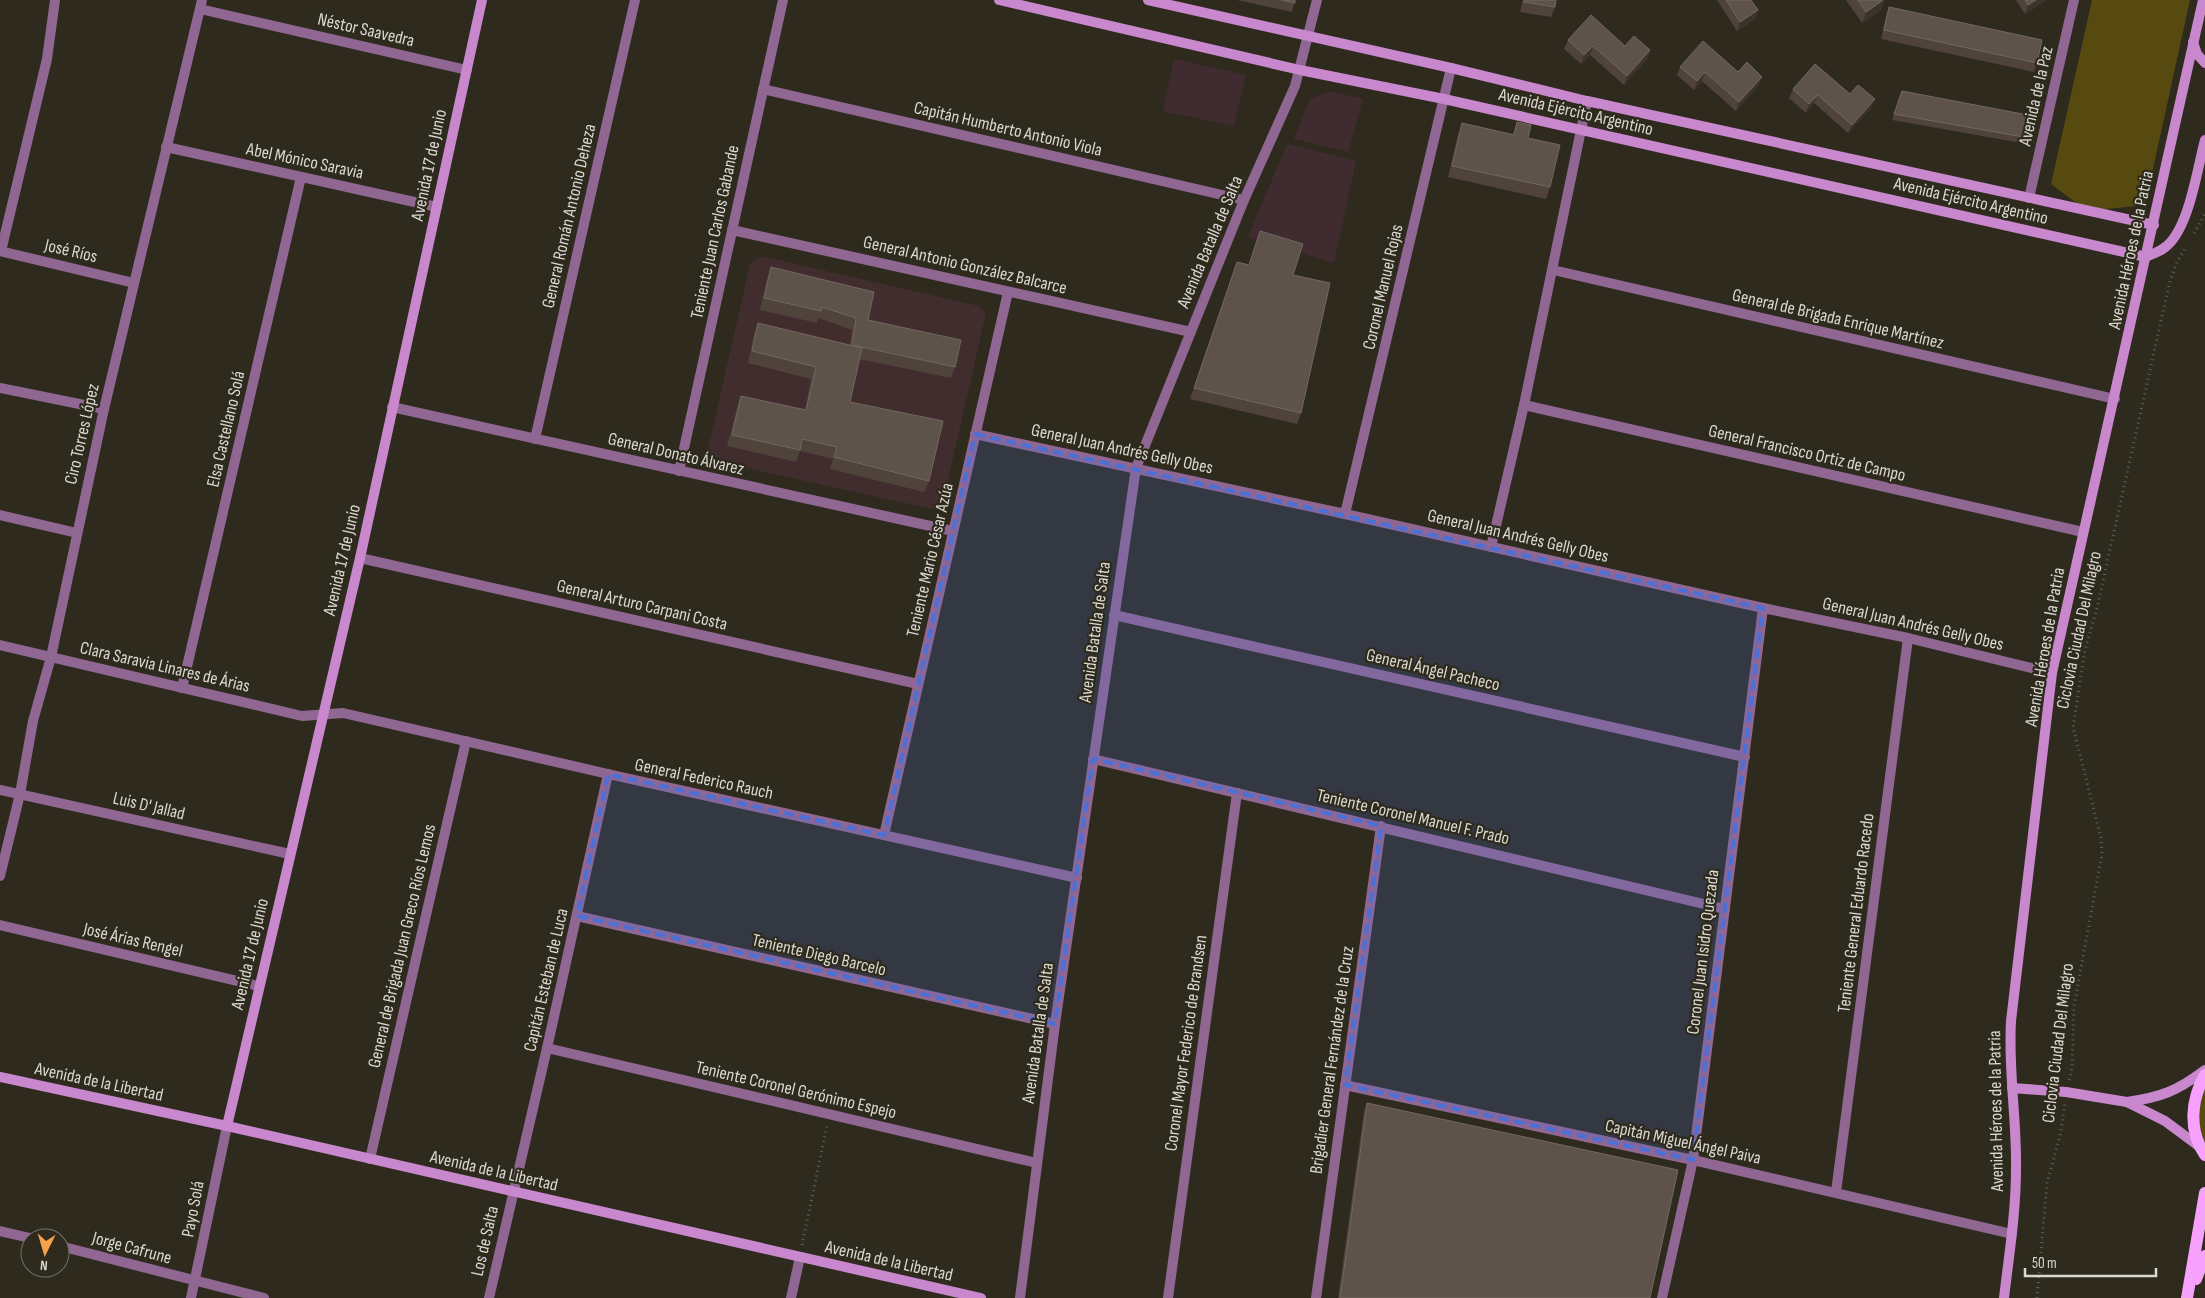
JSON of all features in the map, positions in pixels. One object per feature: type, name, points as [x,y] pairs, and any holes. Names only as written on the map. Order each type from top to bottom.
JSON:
[{"type":"main road","name":"Avenida 17 de Junio","points":[[227,1126],[360,558],[482,0]]},
{"type":"main road","name":"Avenida Ejército Argentino","points":[[999,0],[1300,70],[1444,99],[2146,257]]},
{"type":"main road","name":"Avenida Ejército Argentino","points":[[1148,0],[1451,68],[1587,101],[2154,225]]},
{"type":"main road","name":"Avenida Héroes de la Patria","points":[[2004,1298],[2012,1234],[2016,1168],[2009,1050],[2011,1021],[2052,673],[2203,2]]},
{"type":"main road","points":[[2193,41],[2197,54],[2205,63]]},
{"type":"main road","points":[[2146,257],[2165,248],[2178,232],[2185,217],[2205,140]]},
{"type":"main road","points":[[2012,1088],[2066,1092],[2127,1102],[2156,1098],[2187,1084],[2205,1070]]},
{"type":"main road","points":[[2202,1151],[2194,1130],[2192,1117],[2196,1090],[2205,1075]]},
{"type":"main road","name":"Avenida de la Libertad","points":[[0,1076],[980,1298]]},
{"type":"main road","points":[[2127,1102],[2165,1121],[2202,1151]]},
{"type":"main road","points":[[2188,1298],[2205,1193]]},
{"type":"main road","points":[[2188,1298],[2205,1256]]},
{"type":"street","points":[[0,251],[47,59],[55,0]]},
{"type":"street","name":"General Román Antonio Deheza","points":[[535,439],[635,0]]},
{"type":"street","name":"Teniente Juan Carlos Gabande","points":[[679,471],[783,0]]},
{"type":"street","name":"Avenida Batalla de Salta","points":[[1020,1298],[1055,1024],[1136,468],[1244,200],[1300,70],[1317,0]]},
{"type":"street","name":"Avenida de la Paz","points":[[2029,198],[2074,0]]},
{"type":"street","name":"Néstor Saavedra","points":[[201,5],[467,70]]},
{"type":"street","name":"Ciro Torres López","points":[[0,876],[20,794],[34,721],[51,657],[104,409],[201,5]]},
{"type":"street","name":"Coronel Manuel Rojas","points":[[1346,514],[1451,68]]},
{"type":"street","name":"Capitán Humberto Antonio Viola","points":[[764,89],[1244,200]]},
{"type":"street","points":[[1491,547],[1524,405],[1587,101]]},
{"type":"street","name":"Abel Mónico Saravia","points":[[166,147],[437,207]]},
{"type":"street","name":"Elsa Castellano Solá","points":[[182,688],[301,177]]},
{"type":"street","name":"General Antonio González Balcarce","points":[[732,230],[1191,332]]},
{"type":"street","name":"José Ríos","points":[[0,251],[134,283]]},
{"type":"street","name":"General de Brigada Enrique Martínez","points":[[1553,270],[2115,399]]},
{"type":"street","name":"Teniente Mario César Azúa","points":[[884,835],[1008,292]]},
{"type":"street","points":[[0,388],[104,409]]},
{"type":"street","name":"General Francisco Ortiz de Campo","points":[[1524,405],[2083,532]]},
{"type":"street","name":"General Donato Álvarez","points":[[392,407],[953,531]]},
{"type":"street","name":"General Juan Andrés Gelly Obes","points":[[975,434],[1346,514],[1763,608],[1908,638],[2052,673]]},
{"type":"street","points":[[0,516],[77,533]]},
{"type":"street","name":"General Arturo Carpani Costa","points":[[360,558],[918,684]]},
{"type":"street","name":"Coronel Juan Isidro Quezada","points":[[1662,1298],[1693,1160],[1763,608]]},
{"type":"street","name":"General Ángel Pacheco","points":[[1114,615],[1745,757]]},
{"type":"street","name":"Teniente General Eduardo Racedo","points":[[1836,1192],[1908,638]]},
{"type":"street","name":"Clara Saravia Linares de Árias","points":[[0,646],[302,716],[324,714]]},
{"type":"street","name":"General Federico Rauch","points":[[324,714],[343,713],[1077,878]]},
{"type":"street","name":"General de Brigada Juan Greco Ríos Lemos","points":[[370,1159],[466,741]]},
{"type":"street","name":"Teniente Coronel Manuel F. Prado","points":[[1093,759],[1725,909]]},
{"type":"street","name":"Capitán Esteban de Luca","points":[[513,1192],[608,774]]},
{"type":"street","name":"Luis D' Jallad","points":[[0,790],[290,854]]},
{"type":"street","name":"Coronel Mayor Federico de Brandsen","points":[[1168,1298],[1237,793]]},
{"type":"street","name":"Brigadier General Fernández de la Cruz","points":[[1316,1298],[1381,826]]},
{"type":"street","name":"Teniente Diego Barcelo","points":[[577,916],[1055,1024]]},
{"type":"street","name":"José Árias Rengel","points":[[0,925],[259,986]]},
{"type":"street","name":"Teniente Coronel Gerónimo Espejo","points":[[547,1048],[1038,1163]]},
{"type":"street","name":"Capitán Miguel Ángel Paiva","points":[[1345,1085],[1693,1160],[2012,1234]]},
{"type":"street","name":"Payo Solá","points":[[191,1298],[227,1126]]},
{"type":"street","name":"Los de Salta","points":[[489,1298],[513,1192]]},
{"type":"street","points":[[0,1230],[20,1235]]},
{"type":"street","name":"Jorge Cafrune","points":[[70,1249],[264,1298]]},
{"type":"street","points":[[791,1298],[800,1258]]},
{"type":"path","name":"Ciclovia Ciudad Del Milagro","points":[[2037,1298],[2047,1182],[2060,1136],[2066,1092],[2072,1069],[2074,1006],[2102,854],[2101,838],[2073,727],[2085,650],[2097,608],[2169,285],[2176,264],[2205,214]]},
{"type":"path","points":[[800,1258],[830,1114]]},
{"type":"highlighted area","points":[[975,434],[1763,608],[1693,1160],[1345,1085],[1381,826],[1093,759],[1055,1024],[577,916],[608,774],[884,835]]},
{"type":"shaded area","points":[[2092,0],[2190,0],[2145,205],[2087,211],[2051,184]]},
{"type":"shaded area","points":[[1174,59],[1246,75],[1234,126],[1163,111]]},
{"type":"shaded area","points":[[1330,91],[1363,99],[1348,152],[1294,139],[1310,99]]},
{"type":"shaded area","points":[[1287,144],[1356,161],[1334,263],[1248,237]]},
{"type":"shaded area","points":[[761,256],[979,306],[986,313],[943,502],[932,509],[715,461],[708,449],[750,264]]},
{"type":"shaded area","points":[[2205,1087],[2205,1146],[2197,1117]]},
{"type":"building","points":[[1281,0],[1295,0],[1295,3]]},
{"type":"building","points":[[1524,0],[1556,0],[1555,7],[1524,2]]},
{"type":"building","points":[[1726,0],[1751,0],[1758,10],[1740,22]]},
{"type":"building","points":[[1858,0],[1883,0],[1866,12]]},
{"type":"building","points":[[2025,0],[2036,0],[2028,5]]},
{"type":"building","points":[[1889,7],[2042,40],[2037,63],[1884,30]]},
{"type":"building","points":[[1591,15],[1625,46],[1634,36],[1650,50],[1627,76],[1593,46],[1584,55],[1568,40]]},
{"type":"building","points":[[1703,41],[1738,72],[1747,62],[1762,77],[1739,102],[1705,72],[1697,81],[1680,67]]},
{"type":"building","points":[[1815,64],[1850,94],[1858,85],[1875,99],[1852,125],[1818,95],[1809,104],[1793,89]]},
{"type":"building","points":[[1902,91],[2033,116],[2029,138],[1894,114]]},
{"type":"building","points":[[1517,122],[1531,125],[1528,138],[1560,145],[1550,187],[1452,166],[1462,123],[1514,135]]},
{"type":"building","points":[[1260,231],[1303,244],[1293,275],[1330,283],[1301,413],[1194,388],[1237,262],[1249,265]]},
{"type":"building","points":[[771,267],[874,292],[868,320],[961,340],[955,367],[852,345],[856,318],[822,307],[821,311],[764,298]]},
{"type":"building","points":[[758,323],[862,348],[850,402],[943,421],[929,481],[834,457],[837,447],[802,439],[800,450],[732,435],[741,396],[806,410],[816,367],[752,351]]},
{"type":"building","points":[[1367,1103],[1678,1170],[1650,1298],[1340,1298]]}]
